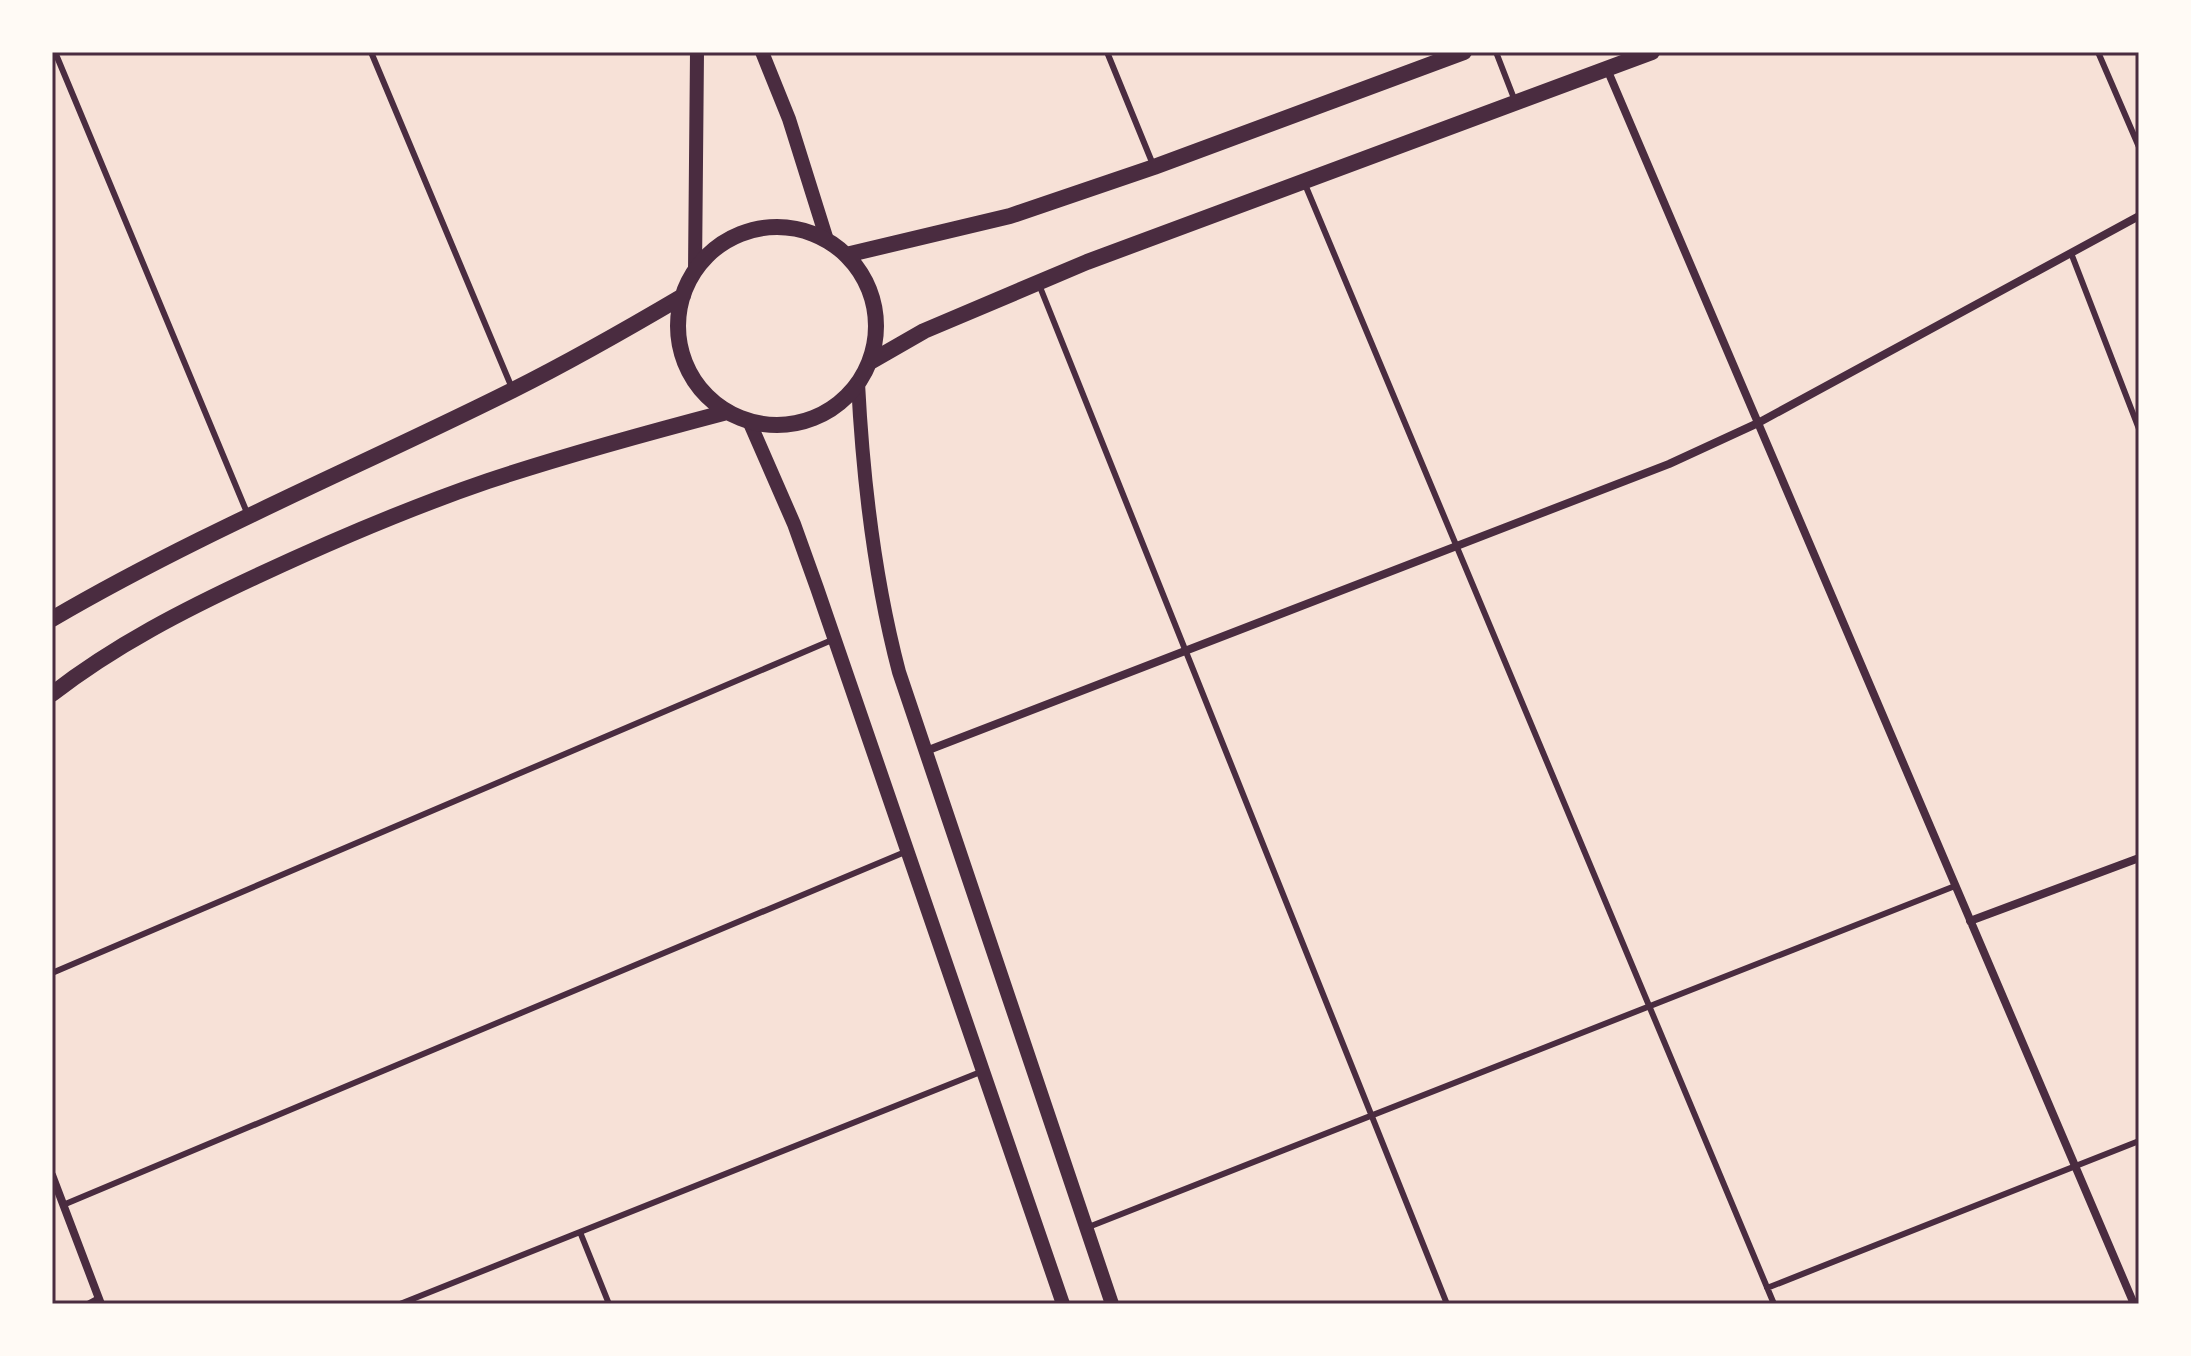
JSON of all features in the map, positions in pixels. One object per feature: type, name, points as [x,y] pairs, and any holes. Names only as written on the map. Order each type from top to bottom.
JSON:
[{"type":"main road","points":[[846,255],[945,234],[1010,216],[1154,167],[1464,52]]},
{"type":"main road","points":[[870,362],[924,331],[1037,281],[1652,52]]},
{"type":"main road","points":[[783,227],[806,231],[827,240],[861,272],[871,293],[876,316],[870,362],[858,383],[842,402],[810,419],[774,425],[749,421],[727,412],[707,397],[692,378],[682,355],[678,331],[679,307],[695,271],[717,246],[737,235],[759,229],[783,227]]},
{"type":"main road","points":[[52,619],[248,515],[512,390],[594,348],[683,296]]},
{"type":"main road","points":[[52,694],[139,636],[208,599],[366,527],[487,481],[613,442],[727,412]]},
{"type":"street","points":[[695,271],[697,52]]},
{"type":"street","points":[[762,52],[789,119],[827,240]]},
{"type":"street","points":[[1607,69],[2134,1304]]},
{"type":"street","points":[[926,751],[1669,464],[1758,423],[2139,216]]},
{"type":"street","points":[[858,383],[862,464],[871,535],[882,601],[899,672],[1112,1304]]},
{"type":"street","points":[[749,421],[794,524],[835,638],[1063,1304]]},
{"type":"street","points":[[1970,921],[2139,858]]},
{"type":"street","points":[[52,1175],[100,1301]]},
{"type":"lane","points":[[55,52],[248,515]]},
{"type":"lane","points":[[371,52],[512,390]]},
{"type":"lane","points":[[1107,52],[1154,167]]},
{"type":"lane","points":[[1496,52],[1516,103]]},
{"type":"lane","points":[[2098,52],[2139,147]]},
{"type":"lane","points":[[1304,181],[1774,1304]]},
{"type":"lane","points":[[2071,253],[2139,429]]},
{"type":"lane","points":[[1037,281],[1447,1304]]},
{"type":"lane","points":[[52,973],[835,638]]},
{"type":"lane","points":[[63,1205],[908,851]]},
{"type":"lane","points":[[1086,1228],[1955,886]]},
{"type":"lane","points":[[400,1304],[983,1071]]},
{"type":"lane","points":[[1767,1288],[2139,1141]]},
{"type":"lane","points":[[580,1232],[609,1304]]},
{"type":"lane","points":[[88,1304],[100,1301]]}]
